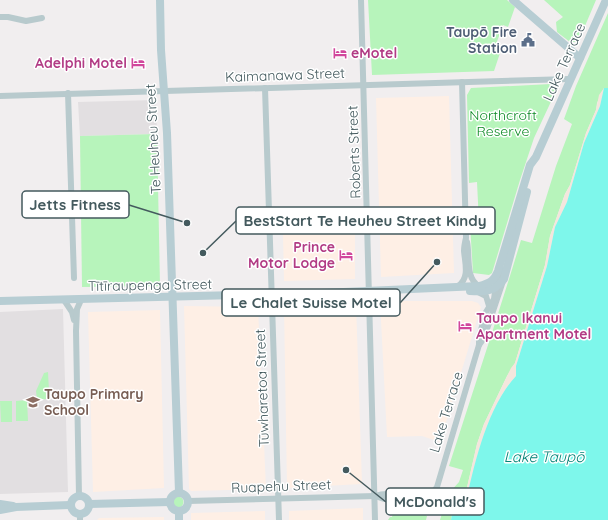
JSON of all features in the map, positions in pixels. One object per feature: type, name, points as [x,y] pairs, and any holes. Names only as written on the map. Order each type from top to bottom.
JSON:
[{"type":"main road","name":"Te Heuheu Street","points":[[160,0],[167,133],[179,492]]},
{"type":"main road","points":[[513,0],[580,58]]},
{"type":"main road","name":"Lake Terrace","points":[[479,289],[495,279],[530,165],[536,157],[606,0]]},
{"type":"main road","name":"Lake Terrace","points":[[495,288],[504,279],[536,157]]},
{"type":"main road","name":"Tītīraupenga Street","points":[[444,288],[458,286],[479,289],[486,292],[495,288]]},
{"type":"main road","name":"Tītīraupenga Street","points":[[0,301],[173,298],[369,292],[444,288],[479,289]]},
{"type":"main road","points":[[179,492],[186,496],[188,501],[184,509],[179,511],[171,507],[170,502],[171,496],[179,492]]},
{"type":"main road","points":[[70,505],[72,500],[79,496],[85,497],[89,504]]},
{"type":"main road","points":[[89,504],[170,502]]},
{"type":"main road","points":[[0,504],[16,507]]},
{"type":"main road","points":[[70,505],[74,512],[80,517],[85,512],[89,504]]},
{"type":"main road","points":[[0,510],[16,507],[70,505]]},
{"type":"main road","points":[[179,511],[179,520]]},
{"type":"street","name":"Roberts Street","points":[[361,0],[376,520]]},
{"type":"street","points":[[0,17],[8,17],[26,21],[42,18]]},
{"type":"street","name":"Kaimanawa Street","points":[[0,96],[570,79]]},
{"type":"street","points":[[462,82],[466,238],[471,276],[473,281],[486,296],[489,306]]},
{"type":"street","name":"Tūwharetoa Street","points":[[265,88],[279,520]]},
{"type":"street","points":[[68,93],[74,278]]},
{"type":"street","name":"Lake Terrace","points":[[437,487],[479,345],[479,337],[489,306],[494,299],[495,288],[508,251],[511,229]]},
{"type":"street","points":[[458,286],[465,277],[464,249],[466,238]]},
{"type":"street","name":"Lake Terrace","points":[[479,345],[484,338],[504,279]]},
{"type":"street","points":[[64,300],[72,312],[76,331]]},
{"type":"street","points":[[79,496],[76,331],[77,309],[81,300]]},
{"type":"street","name":"Ruapehu Street","points":[[188,501],[375,496],[384,493],[391,493],[400,496],[430,494],[437,487]]},
{"type":"shaded area","points":[[449,96],[454,273],[381,277],[376,98]]},
{"type":"shaded area","points":[[156,100],[157,134],[80,136],[78,102]]},
{"type":"shaded area","points":[[355,232],[355,279],[284,281],[283,234]]},
{"type":"shaded area","points":[[380,301],[472,301],[478,303],[481,307],[440,442],[422,436],[387,437]]},
{"type":"shaded area","points":[[356,303],[362,484],[287,488],[284,306]]},
{"type":"shaded area","points":[[184,306],[258,307],[266,489],[191,491],[189,489]]},
{"type":"shaded area","name":"Taupo Primary School","points":[[63,309],[68,492],[0,494],[0,312]]},
{"type":"shaded area","points":[[160,310],[164,488],[93,492],[88,312]]},
{"type":"shaded area","points":[[363,508],[363,520],[289,520],[289,511]]},
{"type":"shaded area","points":[[265,511],[265,520],[191,520],[191,513]]},
{"type":"shaded area","points":[[164,517],[164,520],[97,520],[99,518]]},
{"type":"green space","points":[[368,0],[507,0],[515,7],[508,27],[503,25],[495,47],[501,50],[494,71],[372,75]]},
{"type":"green space","points":[[544,0],[596,0],[579,40],[576,42],[570,42],[557,32],[556,22],[563,17]]},
{"type":"green space","points":[[608,13],[608,88],[604,88],[597,103],[596,110],[586,133],[570,185],[565,194],[550,236],[545,265],[515,363],[507,376],[484,424],[477,444],[465,496],[452,514],[451,520],[440,520],[448,494],[459,482],[463,470],[449,466],[521,240],[532,243],[556,166],[572,124],[564,119],[576,86]]},
{"type":"green space","name":"Northcroft Reserve","points":[[551,84],[556,87],[555,93],[534,138],[492,273],[489,275],[473,273],[470,224],[479,223],[477,182],[469,183],[467,95],[471,88]]},
{"type":"green space","points":[[157,134],[160,286],[82,287],[80,136]]},
{"type":"green space","points":[[48,372],[49,391],[46,399],[37,400],[36,391],[44,373]]},
{"type":"green space","points":[[27,400],[28,421],[16,421],[16,401]]},
{"type":"green space","points":[[0,401],[12,401],[12,422],[1,422]]},
{"type":"green space","points":[[178,496],[182,498],[184,502],[182,506],[178,508],[174,506],[172,502],[174,498]]},
{"type":"green space","points":[[394,510],[417,510],[427,516],[426,520],[388,520],[392,517]]},
{"type":"sand","points":[[604,88],[600,106],[584,143],[567,202],[555,227],[547,266],[516,366],[516,376],[506,389],[489,420],[477,455],[465,506],[459,503],[465,496],[477,444],[484,424],[511,368],[515,363],[545,265],[550,236],[565,194],[570,185],[586,133],[596,110],[599,95]]},
{"type":"water","name":"Lake Taupō","points":[[604,88],[608,88],[608,520],[451,520],[452,514],[459,503],[465,506],[477,455],[489,420],[506,389],[516,376],[516,366],[547,266],[555,227],[567,202],[584,143],[600,106]]},
{"type":"place","name":"Taupō Fire Station","points":[[528,40]]},
{"type":"place","name":"eMotel","points":[[340,53]]},
{"type":"place","name":"Adelphi Motel","points":[[138,63]]},
{"type":"place","name":"Jetts Fitness","points":[[187,223]]},
{"type":"place","name":"BestStart Te Heuheu Street Kindy","points":[[203,253]]},
{"type":"place","name":"Prince Motor Lodge","points":[[346,255]]},
{"type":"place","name":"Le Chalet Suisse Motel","points":[[437,262]]},
{"type":"place","name":"Taupo Ikanui Apartment Motel","points":[[465,326]]},
{"type":"place","name":"Taupo Primary School","points":[[33,402]]},
{"type":"place","name":"McDonald's","points":[[346,470]]}]
